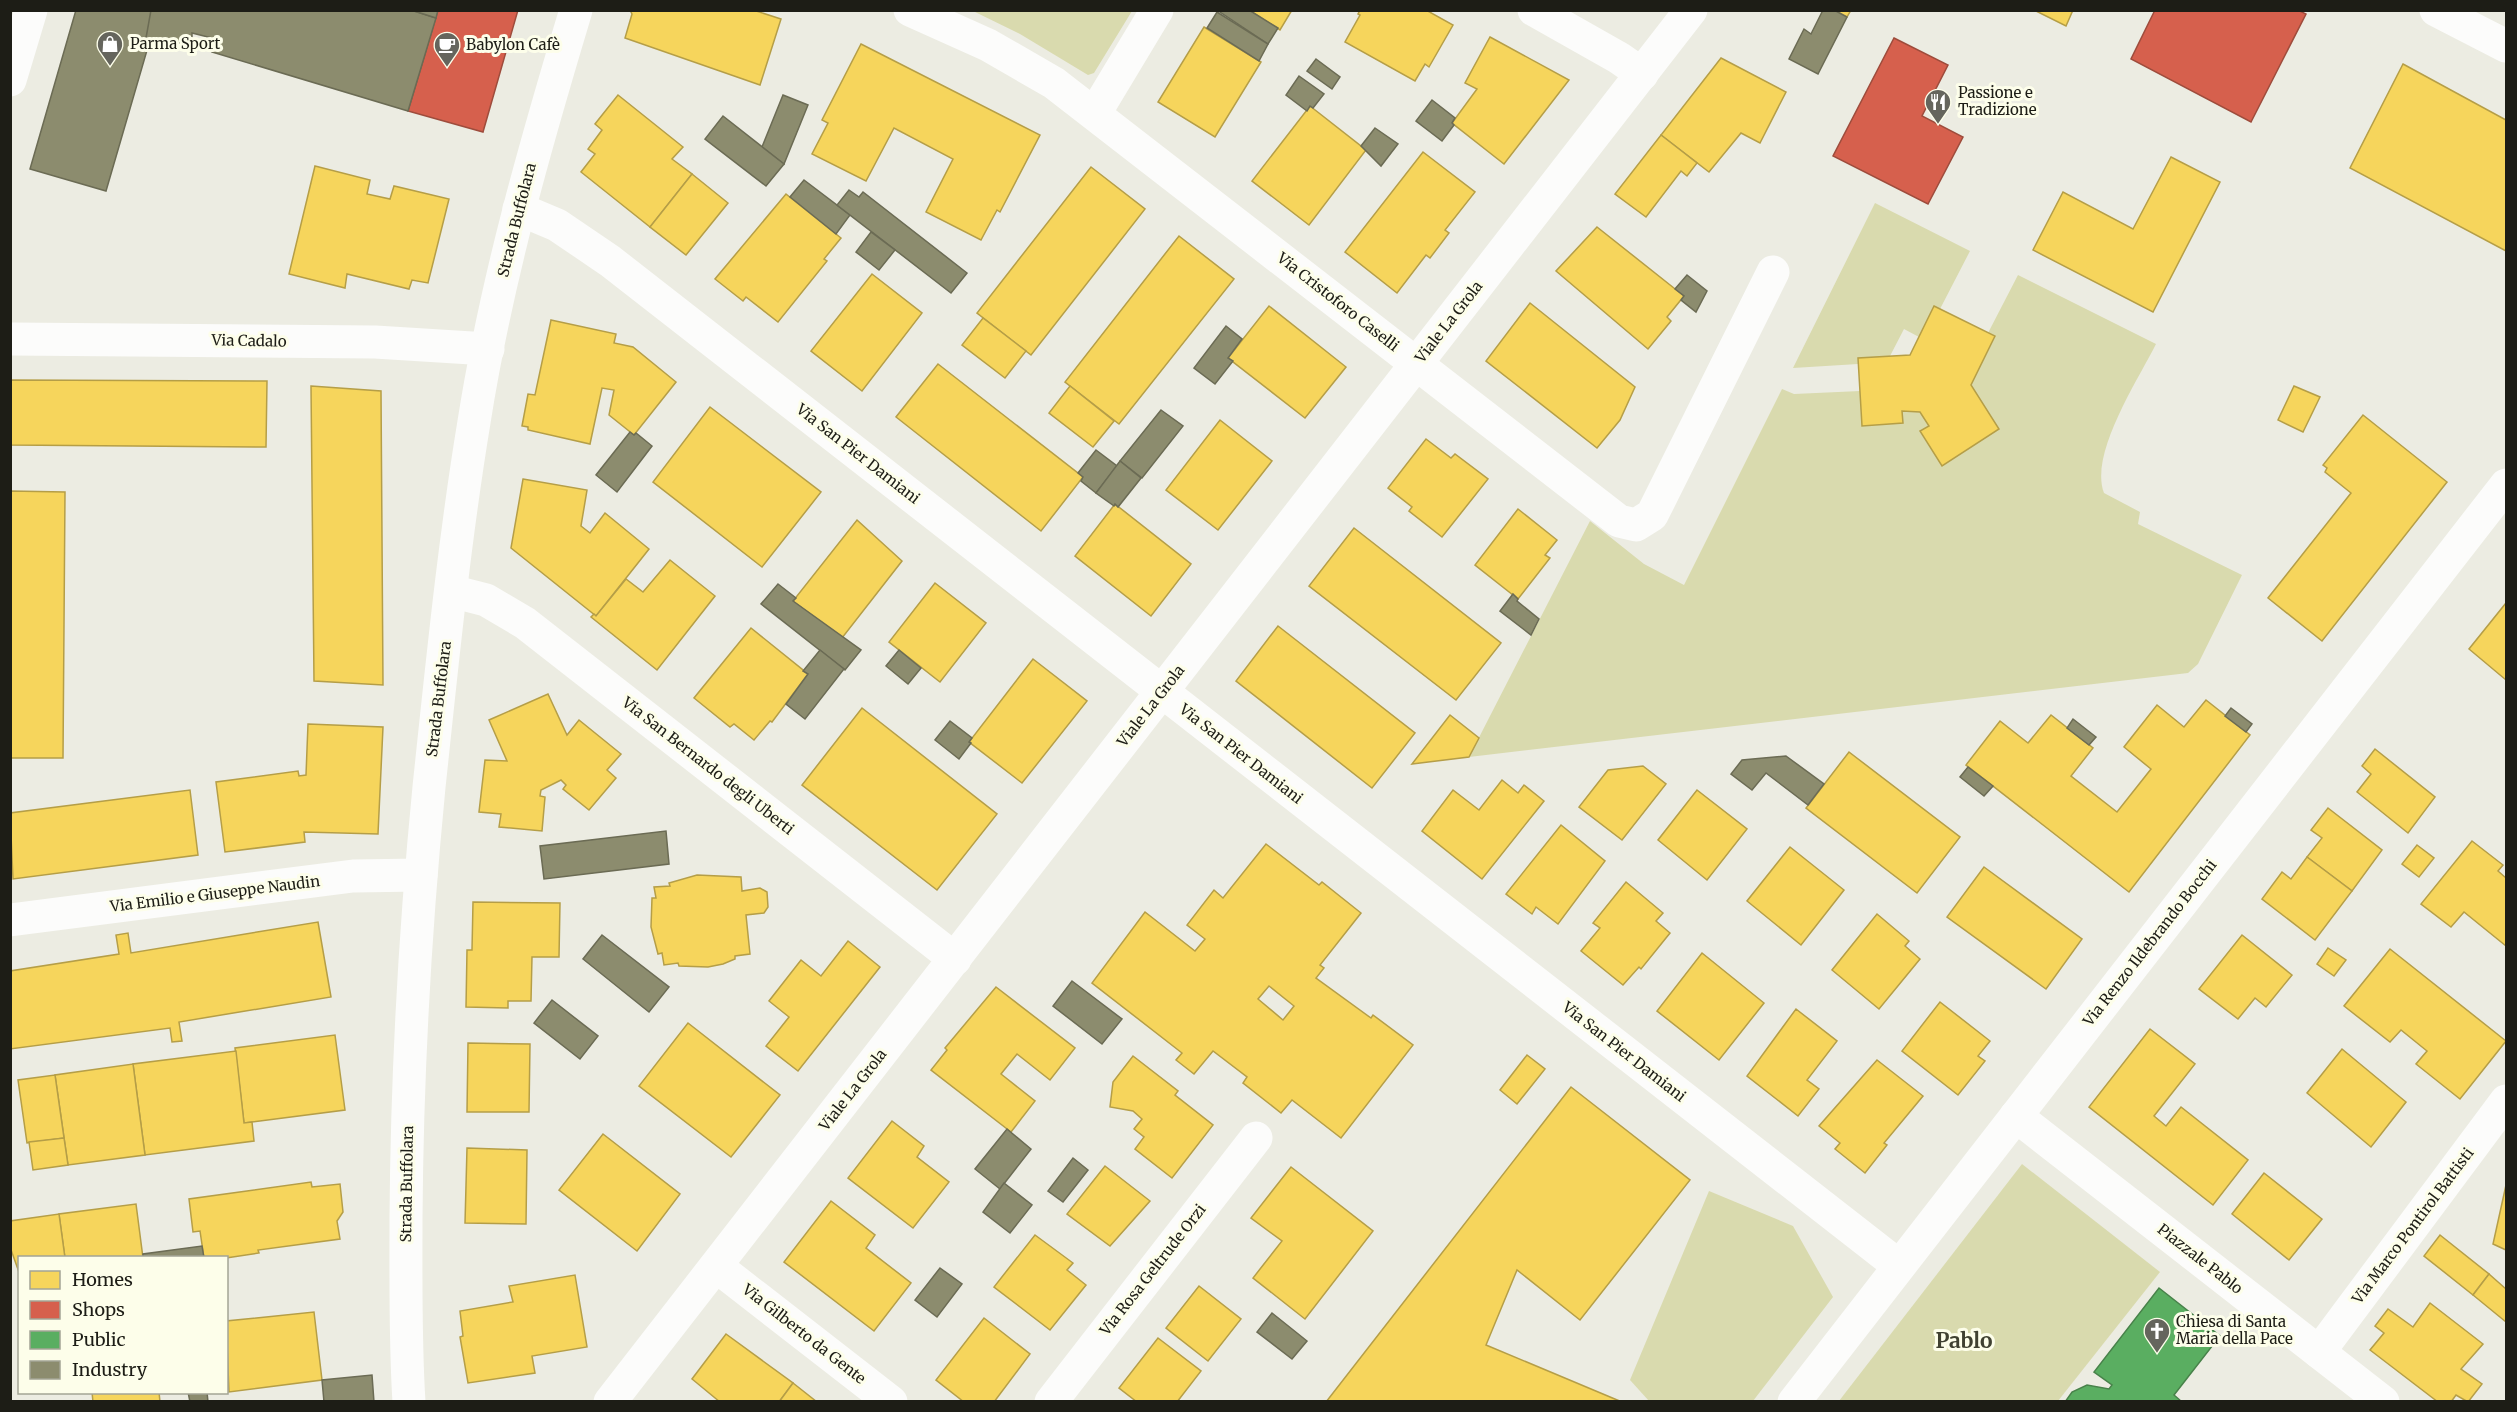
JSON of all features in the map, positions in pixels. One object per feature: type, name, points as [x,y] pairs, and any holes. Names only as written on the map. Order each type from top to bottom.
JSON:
[{"type":"street","points":[[10,80],[31,10]]},
{"type":"street","name":"Strada Buffolara","points":[[409,1401],[406,1307],[408,1103],[421,874],[451,591],[474,421],[488,349],[519,209],[576,10]]},
{"type":"street","points":[[1095,113],[1157,10]]},
{"type":"street","points":[[1534,10],[1619,58],[1642,74]]},
{"type":"street","name":"Viale La Grola","points":[[610,1401],[1690,10]]},
{"type":"street","points":[[2436,10],[2506,46]]},
{"type":"street","name":"Via Cristoforo Caselli","points":[[916,11],[1025,65],[1095,113],[1619,521],[1636,525],[1652,514],[1773,272]]},
{"type":"street","name":"Via San Pier Damiani","points":[[519,209],[557,225],[594,249],[1899,1266]]},
{"type":"street","name":"Via Cadalo","points":[[10,339],[375,342],[488,349]]},
{"type":"street","name":"Via Renzo Ildebrando Bocchi","points":[[1794,1401],[2505,489]]},
{"type":"street","name":"Via San Bernardo degli Uberti","points":[[451,591],[486,600],[525,622],[955,959]]},
{"type":"street","name":"Via Emilio e Giuseppe Naudin","points":[[10,920],[353,876],[421,874]]},
{"type":"street","name":"Via Marco Pontirol Battisti","points":[[2319,1352],[2506,1101]]},
{"type":"street","name":"Piazzale Pablo","points":[[2016,1116],[2383,1401]]},
{"type":"street","name":"Via Rosa Geltrude Orzi","points":[[1051,1401],[1256,1138]]},
{"type":"street","name":"Via Gilberto da Gente","points":[[716,1266],[891,1401]]},
{"type":"green space","points":[[973,11],[1132,11],[1094,73],[1088,75],[1020,34]]},
{"type":"green space","points":[[1875,203],[1970,251],[1940,309],[1919,337],[1904,329],[1890,356],[1858,364],[1793,368]]},
{"type":"green space","points":[[2018,275],[2156,344],[2109,438],[2103,458],[2101,477],[2104,493],[2140,512],[2138,524],[2242,575],[2198,664],[2188,673],[1469,757],[1590,521],[1644,564],[1684,585],[1782,389],[1794,394],[1860,391],[1902,411],[1920,412],[1929,426],[1920,432],[1942,466],[1999,429],[1971,385],[1995,337],[1988,333]]},
{"type":"green space","points":[[2022,1164],[2160,1272],[2058,1401],[1839,1401]]},
{"type":"green space","points":[[1709,1191],[1793,1226],[1833,1297],[1753,1401],[1649,1401],[1630,1380]]},
{"type":"building: Homes","points":[[630,10],[753,10],[781,19],[760,85],[625,38],[632,14]]},
{"type":"building: Homes","points":[[1249,10],[1292,10],[1280,30]]},
{"type":"building: Homes","points":[[1360,10],[1426,10],[1453,25],[1429,67],[1425,64],[1415,81],[1345,42],[1360,15],[1358,14]]},
{"type":"building: Homes","points":[[1834,10],[1851,10],[1847,17]]},
{"type":"building: Homes","points":[[2034,10],[2073,10],[2066,26]]},
{"type":"building: Homes","points":[[1204,27],[1261,62],[1215,137],[1158,102]]},
{"type":"building: Homes","points":[[1490,37],[1569,80],[1504,164],[1452,123],[1477,89],[1465,83]]},
{"type":"building: Homes","points":[[861,44],[1040,135],[1000,212],[997,210],[981,240],[926,212],[953,159],[894,128],[866,181],[812,154],[828,123],[822,120]]},
{"type":"building: Homes","points":[[1721,58],[1786,92],[1760,143],[1741,133],[1709,172],[1661,135]]},
{"type":"building: Homes","points":[[2403,64],[2506,120],[2506,251],[2350,168]]},
{"type":"building: Homes","points":[[618,95],[683,147],[672,159],[692,174],[650,227],[581,172],[595,154],[588,149],[602,130],[595,124]]},
{"type":"building: Homes","points":[[1310,106],[1366,150],[1309,225],[1252,181]]},
{"type":"building: Homes","points":[[1661,135],[1697,163],[1687,176],[1681,171],[1646,217],[1615,194]]},
{"type":"building: Homes","points":[[1423,152],[1475,192],[1445,230],[1449,233],[1430,258],[1426,255],[1397,293],[1345,252]]},
{"type":"building: Homes","points":[[2171,157],[2220,182],[2153,312],[2033,250],[2063,192],[2133,229]]},
{"type":"building: Homes","points":[[315,166],[370,180],[367,194],[390,199],[394,186],[449,199],[428,283],[412,280],[409,289],[347,274],[345,288],[289,274]]},
{"type":"building: Homes","points":[[1091,167],[1145,209],[1031,355],[977,313]]},
{"type":"building: Homes","points":[[692,174],[728,203],[686,255],[650,227]]},
{"type":"building: Homes","points":[[786,194],[841,238],[824,259],[827,261],[778,322],[746,297],[743,301],[715,279]]},
{"type":"building: Homes","points":[[1597,227],[1684,296],[1667,317],[1671,321],[1648,349],[1556,271]]},
{"type":"building: Homes","points":[[1179,236],[1234,279],[1119,424],[1065,382]]},
{"type":"building: Homes","points":[[872,274],[922,313],[862,391],[811,351]]},
{"type":"building: Homes","points":[[1530,303],[1635,387],[1620,420],[1597,448],[1486,361]]},
{"type":"building: Homes","points":[[1269,306],[1346,367],[1305,418],[1228,358]]},
{"type":"building: Homes","points":[[1934,306],[1995,336],[1971,385],[1999,429],[1942,466],[1920,431],[1929,426],[1920,412],[1902,411],[1903,423],[1862,426],[1858,358],[1910,355]]},
{"type":"building: Homes","points":[[983,318],[1026,351],[1005,378],[962,345]]},
{"type":"building: Homes","points":[[551,320],[616,334],[614,343],[633,347],[676,382],[634,435],[609,415],[614,390],[602,388],[590,444],[528,430],[528,427],[522,426],[528,394],[535,395]]},
{"type":"building: Homes","points":[[938,364],[1083,477],[1041,531],[896,417]]},
{"type":"building: Homes","points":[[10,380],[267,381],[266,447],[10,445]]},
{"type":"building: Homes","points":[[311,386],[381,391],[383,685],[314,681]]},
{"type":"building: Homes","points":[[1070,386],[1114,421],[1093,447],[1049,413]]},
{"type":"building: Homes","points":[[2294,386],[2320,397],[2303,432],[2278,420]]},
{"type":"building: Homes","points":[[710,407],[821,492],[762,567],[653,482]]},
{"type":"building: Homes","points":[[2363,415],[2447,482],[2322,641],[2268,598],[2351,493],[2325,472],[2327,468],[2323,465]]},
{"type":"building: Homes","points":[[1220,420],[1272,461],[1218,530],[1166,490]]},
{"type":"building: Homes","points":[[1426,439],[1451,458],[1455,454],[1488,479],[1442,537],[1409,511],[1412,507],[1388,488]]},
{"type":"building: Homes","points":[[523,479],[587,490],[581,526],[590,533],[605,513],[649,549],[596,616],[511,548]]},
{"type":"building: Homes","points":[[10,491],[65,492],[63,758],[10,758]]},
{"type":"building: Homes","points":[[1115,504],[1191,564],[1151,616],[1075,556]]},
{"type":"building: Homes","points":[[1518,509],[1557,540],[1545,555],[1550,558],[1518,599],[1475,565]]},
{"type":"building: Homes","points":[[857,520],[902,561],[842,638],[793,601]]},
{"type":"building: Homes","points":[[1354,528],[1501,643],[1456,700],[1309,586]]},
{"type":"building: Homes","points":[[670,560],[715,596],[657,670],[591,617],[594,614],[596,616],[626,579],[643,592]]},
{"type":"building: Homes","points":[[935,583],[986,623],[940,682],[889,642]]},
{"type":"building: Homes","points":[[2506,603],[2506,680],[2469,649]]},
{"type":"building: Homes","points":[[1278,626],[1415,733],[1372,788],[1236,681]]},
{"type":"building: Homes","points":[[751,628],[808,674],[772,722],[770,721],[754,740],[734,724],[730,727],[694,698]]},
{"type":"building: Homes","points":[[1033,659],[1087,701],[1022,783],[969,742]]},
{"type":"building: Homes","points":[[548,694],[567,735],[579,720],[621,754],[607,770],[616,778],[589,810],[563,789],[566,785],[561,780],[541,790],[540,796],[545,797],[542,831],[499,827],[501,814],[479,812],[485,760],[507,761],[489,720]]},
{"type":"building: Homes","points":[[2206,700],[2250,735],[2129,892],[1966,765],[2000,721],[2028,743],[2051,715],[2093,748],[2071,776],[2117,812],[2151,769],[2124,747],[2157,705],[2184,727]]},
{"type":"building: Homes","points":[[862,708],[997,814],[937,890],[802,785]]},
{"type":"building: Homes","points":[[1450,715],[1479,738],[1469,757],[1412,764]]},
{"type":"building: Homes","points":[[308,724],[383,727],[378,834],[304,832],[305,842],[225,852],[216,782],[298,771],[299,776],[306,775]]},
{"type":"building: Homes","points":[[2375,749],[2435,797],[2408,833],[2357,792],[2371,774],[2362,766]]},
{"type":"building: Homes","points":[[1849,752],[1960,837],[1917,893],[1806,808]]},
{"type":"building: Homes","points":[[1643,766],[1666,784],[1622,840],[1579,807],[1608,770]]},
{"type":"building: Homes","points":[[1502,780],[1518,793],[1524,785],[1544,801],[1482,879],[1422,831],[1453,790],[1479,810]]},
{"type":"building: Homes","points":[[190,790],[198,855],[13,879],[10,813]]},
{"type":"building: Homes","points":[[1697,790],[1747,829],[1707,880],[1658,840]]},
{"type":"building: Homes","points":[[2328,808],[2382,850],[2352,891],[2307,857],[2322,838],[2311,830]]},
{"type":"building: Homes","points":[[1561,825],[1605,861],[1558,924],[1536,907],[1532,914],[1506,894]]},
{"type":"building: Homes","points":[[2472,841],[2503,865],[2498,871],[2506,878],[2506,946],[2464,912],[2451,927],[2421,904]]},
{"type":"building: Homes","points":[[1266,844],[1319,885],[1322,882],[1361,913],[1320,965],[1324,968],[1316,978],[1371,1018],[1373,1015],[1413,1045],[1341,1138],[1292,1100],[1281,1113],[1243,1083],[1247,1077],[1213,1051],[1194,1074],[1176,1060],[1182,1053],[1092,983],[1145,912],[1195,951],[1205,939],[1187,925],[1214,890],[1223,898]],"holes":[[[1269,986],[1294,1006],[1283,1020],[1258,999]]]},
{"type":"building: Homes","points":[[2417,845],[2434,858],[2419,877],[2402,864]]},
{"type":"building: Homes","points":[[1790,847],[1844,890],[1801,945],[1747,901]]},
{"type":"building: Homes","points":[[2307,857],[2352,891],[2315,940],[2262,899],[2282,872],[2291,879]]},
{"type":"building: Homes","points":[[1984,867],[2082,939],[2046,989],[1947,917]]},
{"type":"building: Homes","points":[[697,875],[741,877],[742,891],[760,888],[767,892],[768,907],[764,913],[746,915],[750,954],[735,956],[735,959],[723,964],[708,967],[679,966],[678,963],[664,965],[662,953],[658,954],[651,927],[652,898],[656,898],[654,887],[670,886],[669,883]]},
{"type":"building: Homes","points":[[1626,882],[1663,913],[1656,921],[1670,933],[1641,969],[1639,967],[1623,985],[1581,951],[1600,928],[1593,923]]},
{"type":"building: Homes","points":[[473,902],[560,903],[559,957],[532,957],[531,1001],[508,1001],[508,1008],[466,1007],[467,950],[472,950]]},
{"type":"building: Homes","points":[[1877,914],[1909,941],[1905,946],[1920,959],[1879,1009],[1832,970]]},
{"type":"building: Homes","points":[[318,922],[331,997],[179,1022],[182,1041],[172,1042],[170,1028],[10,1049],[10,971],[119,954],[116,935],[128,933],[131,953]]},
{"type":"building: Homes","points":[[2242,935],[2292,975],[2266,1007],[2255,998],[2238,1019],[2199,989]]},
{"type":"building: Homes","points":[[848,941],[880,967],[798,1071],[766,1046],[789,1017],[769,1001],[801,960],[821,976]]},
{"type":"building: Homes","points":[[2328,948],[2346,960],[2334,976],[2317,964]]},
{"type":"building: Homes","points":[[2390,949],[2506,1041],[2460,1099],[2416,1064],[2427,1051],[2401,1030],[2390,1042],[2344,1006]]},
{"type":"building: Homes","points":[[1702,953],[1764,1003],[1719,1060],[1657,1011]]},
{"type":"building: Homes","points":[[996,987],[1075,1048],[1050,1080],[1017,1054],[1001,1074],[1035,1101],[1011,1132],[931,1070],[947,1050],[945,1048]]},
{"type":"building: Homes","points":[[1940,1002],[1990,1041],[1978,1056],[1985,1061],[1958,1095],[1902,1051]]},
{"type":"building: Homes","points":[[1796,1009],[1837,1041],[1807,1080],[1819,1089],[1798,1116],[1747,1076]]},
{"type":"building: Homes","points":[[688,1023],[780,1095],[731,1157],[639,1086]]},
{"type":"building: Homes","points":[[2150,1029],[2195,1064],[2154,1116],[2166,1126],[2181,1107],[2248,1160],[2213,1205],[2089,1107]]},
{"type":"building: Homes","points":[[335,1035],[345,1110],[244,1123],[235,1048]]},
{"type":"building: Homes","points":[[468,1043],[530,1044],[529,1112],[467,1112]]},
{"type":"building: Homes","points":[[2342,1049],[2406,1102],[2371,1147],[2307,1093]]},
{"type":"building: Homes","points":[[236,1051],[244,1123],[252,1122],[254,1141],[145,1155],[133,1064]]},
{"type":"building: Homes","points":[[1527,1055],[1545,1069],[1517,1104],[1500,1090]]},
{"type":"building: Homes","points":[[1133,1056],[1178,1091],[1175,1095],[1213,1125],[1172,1178],[1135,1149],[1144,1137],[1134,1129],[1142,1119],[1133,1111],[1110,1107],[1113,1082]]},
{"type":"building: Homes","points":[[1877,1060],[1923,1096],[1884,1143],[1887,1145],[1865,1173],[1835,1149],[1840,1143],[1819,1126]]},
{"type":"building: Homes","points":[[133,1064],[145,1155],[68,1165],[55,1075]]},
{"type":"building: Homes","points":[[55,1075],[64,1138],[27,1143],[18,1080]]},
{"type":"building: Homes","points":[[1571,1087],[1690,1180],[1580,1320],[1517,1270],[1486,1345],[1622,1402],[1326,1402]]},
{"type":"building: Homes","points":[[892,1121],[924,1146],[917,1157],[949,1182],[913,1228],[848,1178]]},
{"type":"building: Homes","points":[[603,1134],[680,1194],[637,1251],[559,1190]]},
{"type":"building: Homes","points":[[64,1138],[68,1165],[33,1170],[29,1142]]},
{"type":"building: Homes","points":[[467,1148],[527,1150],[526,1224],[465,1223]]},
{"type":"building: Homes","points":[[1105,1166],[1150,1201],[1110,1246],[1067,1214]]},
{"type":"building: Homes","points":[[1291,1167],[1373,1231],[1305,1319],[1253,1278],[1282,1241],[1251,1218]]},
{"type":"building: Homes","points":[[2264,1173],[2322,1219],[2289,1260],[2232,1214]]},
{"type":"building: Homes","points":[[311,1182],[312,1187],[340,1184],[343,1212],[337,1221],[340,1239],[258,1250],[259,1253],[228,1258],[204,1256],[200,1231],[193,1232],[189,1199]]},
{"type":"building: Homes","points":[[2506,1185],[2506,1250],[2493,1244]]},
{"type":"building: Homes","points":[[831,1201],[875,1235],[866,1248],[911,1283],[874,1331],[784,1262]]},
{"type":"building: Homes","points":[[136,1204],[143,1256],[65,1256],[59,1214]]},
{"type":"building: Homes","points":[[59,1214],[65,1256],[18,1256],[18,1269],[10,1247],[10,1221]]},
{"type":"building: Homes","points":[[1035,1235],[1073,1263],[1067,1270],[1086,1285],[1050,1330],[994,1287]]},
{"type":"building: Homes","points":[[2440,1235],[2489,1274],[2473,1295],[2424,1256]]},
{"type":"building: Homes","points":[[2489,1274],[2506,1289],[2506,1322],[2473,1295]]},
{"type":"building: Homes","points":[[575,1275],[587,1347],[532,1356],[535,1373],[468,1383],[460,1337],[463,1336],[460,1311],[513,1302],[509,1286]]},
{"type":"building: Homes","points":[[1199,1286],[1241,1319],[1208,1361],[1166,1328]]},
{"type":"building: Homes","points":[[2430,1303],[2483,1344],[2461,1369],[2482,1384],[2468,1402],[2456,1395],[2451,1402],[2438,1402],[2370,1350],[2384,1333],[2375,1326],[2388,1309],[2413,1327]]},
{"type":"building: Homes","points":[[314,1312],[322,1380],[229,1392],[228,1321]]},
{"type":"building: Homes","points":[[984,1318],[1030,1354],[994,1402],[964,1402],[936,1380]]},
{"type":"building: Homes","points":[[726,1334],[793,1383],[779,1402],[720,1402],[692,1379]]},
{"type":"building: Homes","points":[[1158,1338],[1201,1371],[1177,1402],[1137,1402],[1119,1388]]},
{"type":"building: Homes","points":[[793,1383],[817,1402],[779,1402]]},
{"type":"building: Homes","points":[[92,1394],[159,1394],[160,1402],[93,1402]]},
{"type":"building: Shops","points":[[438,10],[518,10],[483,132],[408,111]]},
{"type":"building: Shops","points":[[2155,10],[2298,10],[2306,14],[2251,122],[2131,59]]},
{"type":"building: Shops","points":[[1894,38],[1948,65],[1922,116],[1963,137],[1928,204],[1833,156]]},
{"type":"building: Public","name":"Chiesa di Santa Maria della Pace","points":[[2159,1288],[2220,1336],[2174,1395],[2182,1402],[2065,1402],[2072,1392],[2087,1385],[2109,1389],[2112,1385],[2094,1372]]},
{"type":"building: Industry","points":[[76,10],[151,10],[153,14],[146,38],[150,40],[106,191],[30,169]]},
{"type":"building: Industry","points":[[151,10],[411,10],[436,18],[408,111],[212,52],[216,39],[192,33],[192,38],[166,48],[164,43],[146,38]]},
{"type":"building: Industry","points":[[411,10],[438,10],[436,18]]},
{"type":"building: Industry","points":[[1217,10],[1249,10],[1278,28],[1268,44]]},
{"type":"building: Industry","points":[[1823,10],[1834,10],[1847,17],[1818,74],[1789,59],[1804,29],[1811,34]]},
{"type":"building: Industry","points":[[1217,12],[1268,44],[1259,61],[1207,28]]},
{"type":"building: Industry","points":[[1316,59],[1340,77],[1332,89],[1307,71]]},
{"type":"building: Industry","points":[[1299,76],[1324,94],[1313,108],[1310,106],[1307,111],[1286,95]]},
{"type":"building: Industry","points":[[783,95],[808,105],[784,164],[762,147]]},
{"type":"building: Industry","points":[[1432,100],[1455,118],[1452,123],[1454,125],[1442,141],[1416,121]]},
{"type":"building: Industry","points":[[723,116],[784,164],[766,186],[705,139]]},
{"type":"building: Industry","points":[[1375,128],[1398,144],[1381,166],[1361,146]]},
{"type":"building: Industry","points":[[804,180],[850,215],[836,234],[790,197]]},
{"type":"building: Industry","points":[[849,190],[859,197],[863,192],[967,273],[951,293],[837,205]]},
{"type":"building: Industry","points":[[871,232],[895,250],[879,270],[856,252]]},
{"type":"building: Industry","points":[[1687,275],[1707,291],[1696,312],[1681,300],[1684,296],[1675,289]]},
{"type":"building: Industry","points":[[1226,326],[1242,339],[1228,358],[1233,361],[1215,384],[1194,368]]},
{"type":"building: Industry","points":[[1161,410],[1183,426],[1142,478],[1120,461]]},
{"type":"building: Industry","points":[[630,432],[634,435],[636,433],[652,446],[617,492],[596,475]]},
{"type":"building: Industry","points":[[1096,450],[1117,466],[1096,493],[1081,481],[1083,477],[1078,473]]},
{"type":"building: Industry","points":[[1120,461],[1141,478],[1118,507],[1096,493]]},
{"type":"building: Industry","points":[[778,584],[796,598],[793,601],[861,650],[845,670],[761,604]]},
{"type":"building: Industry","points":[[1513,594],[1518,599],[1517,601],[1539,619],[1531,635],[1500,611]]},
{"type":"building: Industry","points":[[820,650],[844,669],[805,719],[786,704],[808,674],[803,671]]},
{"type":"building: Industry","points":[[899,650],[921,668],[908,684],[886,666]]},
{"type":"building: Industry","points":[[2231,708],[2252,724],[2246,732],[2225,716]]},
{"type":"building: Industry","points":[[2073,719],[2096,737],[2089,745],[2067,728]]},
{"type":"building: Industry","points":[[950,721],[972,738],[959,759],[935,740]]},
{"type":"building: Industry","points":[[1786,756],[1824,784],[1808,805],[1766,773],[1752,790],[1731,774],[1742,760]]},
{"type":"building: Industry","points":[[1968,767],[1993,786],[1984,796],[1960,777]]},
{"type":"building: Industry","points":[[666,831],[669,864],[544,879],[540,846]]},
{"type":"building: Industry","points":[[602,935],[669,987],[649,1012],[583,959]]},
{"type":"building: Industry","points":[[1072,981],[1122,1019],[1102,1044],[1053,1006]]},
{"type":"building: Industry","points":[[552,1000],[598,1036],[580,1059],[534,1023]]},
{"type":"building: Industry","points":[[1007,1129],[1031,1149],[1000,1189],[975,1169]]},
{"type":"building: Industry","points":[[1073,1158],[1088,1170],[1063,1202],[1048,1191]]},
{"type":"building: Industry","points":[[1004,1183],[1032,1205],[1010,1233],[983,1212]]},
{"type":"building: Industry","points":[[202,1246],[204,1256],[143,1256],[143,1254]]},
{"type":"building: Industry","points":[[940,1268],[962,1284],[937,1317],[915,1300]]},
{"type":"building: Industry","points":[[1272,1313],[1307,1341],[1292,1359],[1257,1332]]},
{"type":"building: Industry","points":[[372,1375],[374,1402],[324,1402],[322,1380]]},
{"type":"building: Industry","points":[[188,1394],[207,1394],[208,1402],[190,1402]]},
{"type":"place","name":"Parma Sport","points":[[110,67]]},
{"type":"place","name":"Babylon Cafè","points":[[447,68]]},
{"type":"place","name":"Passione e Tradizione","points":[[1938,125]]},
{"type":"place","name":"Chiesa di Santa Maria della Pace","points":[[2157,1354]]},
{"type":"district","name":"Pablo","points":[[1964,1341]]}]
